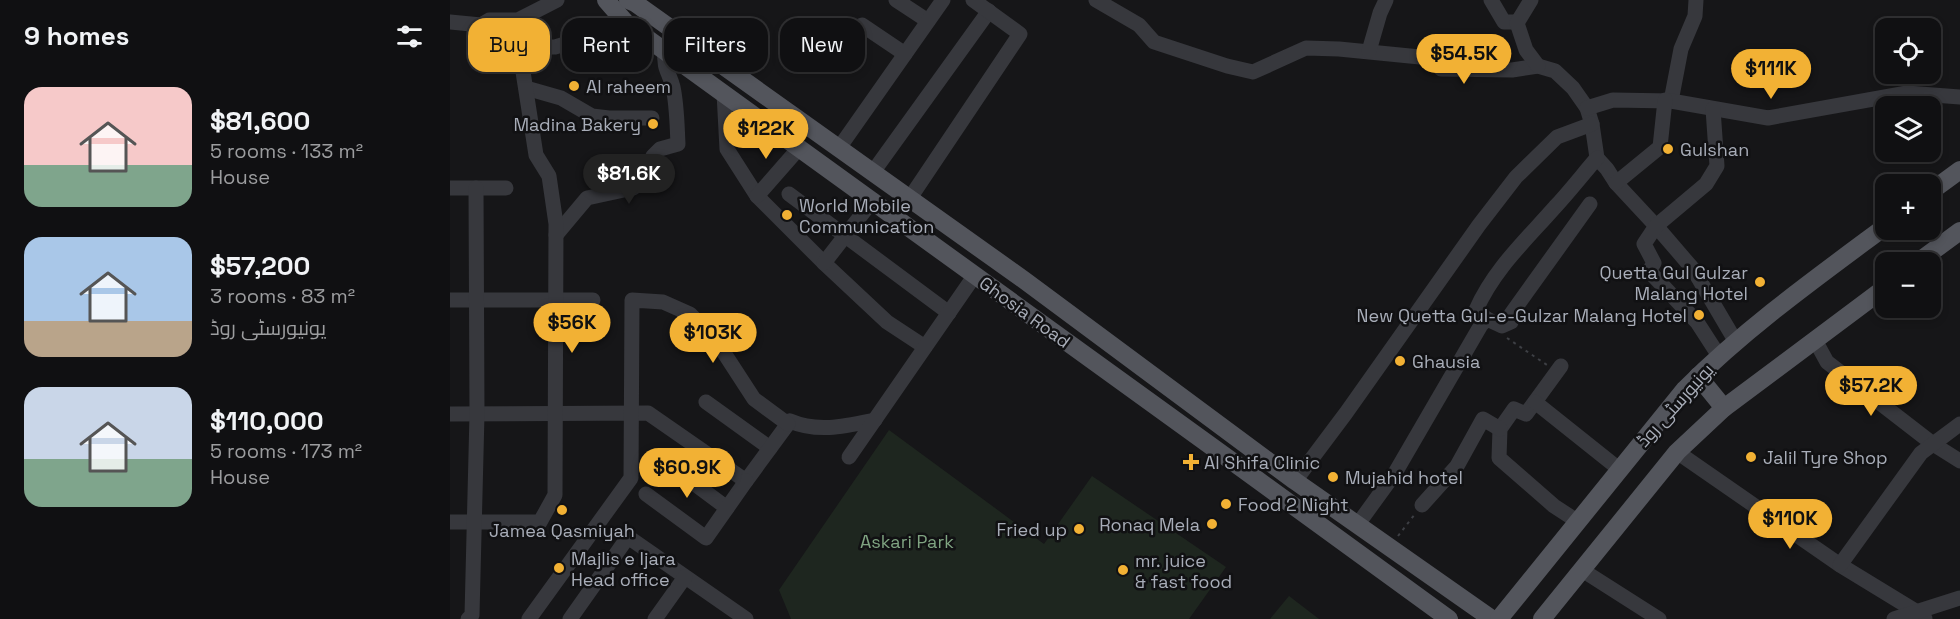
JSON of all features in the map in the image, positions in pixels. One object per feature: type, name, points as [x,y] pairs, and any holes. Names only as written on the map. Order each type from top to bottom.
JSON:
[{"type":"main road","name":"Ghosia Road","points":[[606,0],[622,18]]},
{"type":"main road","points":[[628,0],[910,198],[1294,481],[1492,619]]},
{"type":"main road","name":"Ghosia Road","points":[[694,72],[1449,619]]},
{"type":"main road","points":[[1941,184],[1960,170]]},
{"type":"main road","points":[[1932,252],[1960,231]]},
{"type":"main road","name":"یونیورسٹی روڈ","points":[[1499,619],[1685,389],[1736,342],[1875,234]]},
{"type":"main road","points":[[969,270],[977,247]]},
{"type":"main road","name":"یونیورسٹی روڈ","points":[[1542,619],[1677,452],[1724,408],[1875,295]]},
{"type":"main road","points":[[1698,376],[1724,408]]},
{"type":"street","points":[[522,18],[557,0]]},
{"type":"street","points":[[896,0],[928,21]]},
{"type":"street","points":[[839,148],[943,0]]},
{"type":"street","points":[[910,198],[1020,34],[973,0]]},
{"type":"street","points":[[1096,0],[1139,25],[1154,42],[1253,72],[1306,48],[1369,51],[1430,58],[1441,69],[1512,70],[1538,66],[1556,71],[1574,88],[1587,108],[1597,158],[1616,183],[1693,269],[1736,342]]},
{"type":"street","points":[[1369,51],[1386,0]]},
{"type":"street","points":[[1491,0],[1504,22],[1517,22]]},
{"type":"street","points":[[1517,22],[1531,0]]},
{"type":"street","points":[[1616,183],[1660,147],[1668,101],[1681,49],[1695,16],[1696,0]]},
{"type":"street","points":[[873,172],[989,11]]},
{"type":"street","points":[[450,22],[468,24]]},
{"type":"street","points":[[1517,22],[1526,50],[1538,66]]},
{"type":"street","points":[[865,27],[905,54]]},
{"type":"street","points":[[450,522],[540,522],[555,495],[556,235],[549,176],[536,154],[523,72]]},
{"type":"street","points":[[556,235],[587,198],[633,188],[642,182],[653,156],[660,149],[678,144],[677,111],[667,72]]},
{"type":"street","points":[[526,88],[561,99],[592,116],[652,118]]},
{"type":"street","points":[[724,93],[727,149],[757,196],[887,322],[925,347]]},
{"type":"street","points":[[1587,108],[1613,100],[1668,101],[1768,118],[1907,93],[1960,97]]},
{"type":"street","points":[[1713,109],[1718,166],[1706,184],[1656,226],[1644,244],[1654,263],[1649,271],[1697,322],[1719,356]]},
{"type":"street","points":[[1294,481],[1516,177],[1557,137],[1592,124]]},
{"type":"street","points":[[757,196],[800,147]]},
{"type":"street","points":[[1590,204],[1511,314],[1511,322],[1502,326],[1487,319],[1476,310],[1482,297],[1513,252],[1556,207],[1597,158]]},
{"type":"street","points":[[450,188],[506,188]]},
{"type":"street","points":[[468,619],[472,615],[477,414],[476,188]]},
{"type":"street","points":[[789,194],[949,313]]},
{"type":"street","points":[[824,263],[873,200]]},
{"type":"street","points":[[849,457],[949,313],[969,270]]},
{"type":"street","points":[[450,300],[593,300]]},
{"type":"street","points":[[529,619],[631,478],[632,300],[663,302],[690,314],[715,339],[754,399],[788,424]]},
{"type":"street","points":[[1358,524],[1395,473],[1480,325],[1487,319]]},
{"type":"street","points":[[1815,340],[1827,362],[1933,444],[1960,461]]},
{"type":"street","points":[[1559,369],[1526,414],[1514,409],[1500,429],[1499,444],[1501,460],[1554,506],[1577,521]]},
{"type":"street","points":[[706,402],[770,448]]},
{"type":"street","points":[[1534,402],[1619,469]]},
{"type":"street","points":[[450,414],[648,413],[746,481]]},
{"type":"street","points":[[1422,505],[1457,466],[1483,419],[1500,429]]},
{"type":"street","points":[[646,494],[705,538],[790,421],[803,427],[831,429],[875,420]]},
{"type":"street","points":[[1840,565],[1921,453],[1960,424]]},
{"type":"street","points":[[1677,452],[1840,565],[1921,616]]},
{"type":"street","points":[[668,464],[727,508]]},
{"type":"street","points":[[570,619],[628,537],[746,619]]},
{"type":"street","points":[[1582,570],[1659,619]]},
{"type":"street","points":[[656,619],[685,577]]},
{"type":"street","points":[[1894,619],[1921,616],[1960,598]]},
{"type":"path","points":[[1502,326],[1508,339],[1559,369]]},
{"type":"path","points":[[1390,546],[1422,505]]},
{"type":"green space","name":"Askari Park","points":[[889,430],[1044,544],[1092,476],[1226,567],[1189,619],[791,619],[779,590]]},
{"type":"green space","points":[[1289,596],[1319,619],[1270,619]]},
{"type":"place","name":"Al raheem","points":[[574,86]]},
{"type":"place","name":"Madina Bakery","points":[[653,124]]},
{"type":"place","name":"Gulshan","points":[[1668,149]]},
{"type":"place","name":"World Mobile Communication","points":[[787,215]]},
{"type":"place","name":"Quetta Gul Gulzar Malang Hotel","points":[[1760,282]]},
{"type":"place","name":"New Quetta Gul-e-Gulzar Malang Hotel","points":[[1699,315]]},
{"type":"place","name":"Ghausia","points":[[1400,361]]},
{"type":"place","name":"Jalil Tyre Shop","points":[[1751,457]]},
{"type":"place","name":"Al Shifa Clinic","points":[[1191,462]]},
{"type":"place","name":"Mujahid hotel","points":[[1333,477]]},
{"type":"place","name":"Food 2 Night","points":[[1226,504]]},
{"type":"place","name":"Jamea Qasmiyah","points":[[562,510]]},
{"type":"place","name":"Ronaq Mela","points":[[1212,524]]},
{"type":"place","name":"Fried up","points":[[1079,529]]},
{"type":"place","name":"Majlis e Ijara Head office","points":[[559,568]]},
{"type":"place","name":"mr. juice & fast food","points":[[1123,570]]}]
